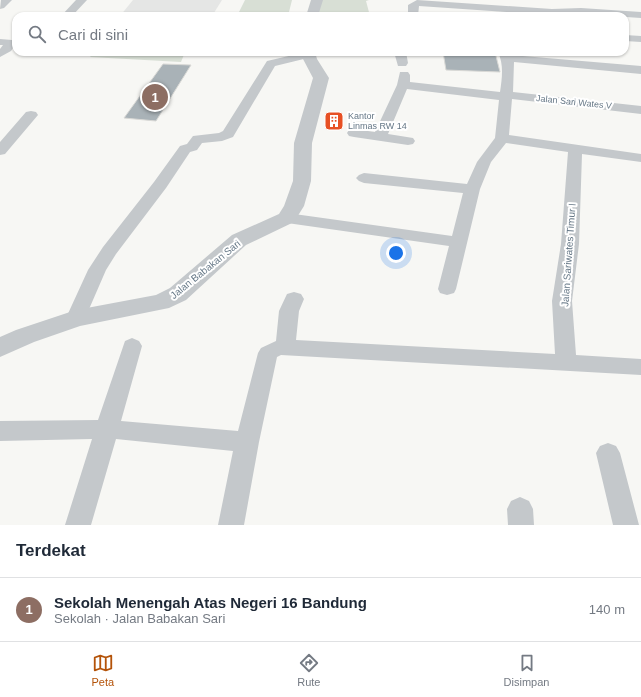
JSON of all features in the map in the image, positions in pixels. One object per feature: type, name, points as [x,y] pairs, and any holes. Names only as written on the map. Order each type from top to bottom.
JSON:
[{"type":"street","points":[[0,6],[7,0]]},
{"type":"street","points":[[70,12],[82,0]]},
{"type":"street","points":[[313,12],[317,0]]},
{"type":"street","points":[[413,12],[413,5],[417,3],[493,8],[533,5],[552,12]]},
{"type":"street","points":[[629,15],[641,15]]},
{"type":"street","points":[[629,38],[641,39]]},
{"type":"street","points":[[0,42],[8,42],[9,44],[7,49],[0,54]]},
{"type":"street","points":[[76,318],[98,270],[109,251],[160,185],[185,149],[192,147],[198,139],[205,137],[222,137],[228,134],[271,64],[298,56]]},
{"type":"street","points":[[310,56],[321,78],[303,143],[302,181],[294,206],[287,218],[458,242]]},
{"type":"street","points":[[446,289],[472,189],[484,162],[502,138],[501,132],[507,96],[506,56]]},
{"type":"street","points":[[514,56],[584,65],[641,70]]},
{"type":"street","points":[[583,56],[584,65]]},
{"type":"street","points":[[380,137],[403,68]]},
{"type":"street","name":"Jalan Sari Wates V","points":[[403,68],[507,96],[641,110]]},
{"type":"street","points":[[0,151],[31,115]]},
{"type":"street","points":[[0,127],[20,128]]},
{"type":"street","points":[[354,133],[408,141]]},
{"type":"street","points":[[502,138],[641,158]]},
{"type":"street","name":"Jalan Sariwates Timur I","points":[[566,361],[562,301],[570,244],[575,149]]},
{"type":"street","points":[[364,178],[472,189]]},
{"type":"street","name":"Jalan Babakan Sari","points":[[0,348],[25,336],[76,318],[122,310],[171,298],[178,294],[239,240],[287,218]]},
{"type":"street","points":[[285,347],[289,311],[294,298]]},
{"type":"street","points":[[78,525],[132,346]]},
{"type":"street","points":[[231,525],[247,442],[268,353],[276,348],[285,347],[641,366]]},
{"type":"street","points":[[0,430],[107,429],[247,442]]},
{"type":"street","points":[[608,453],[626,525]]},
{"type":"shaded area","points":[[133,0],[222,0],[214,12],[123,12]]},
{"type":"shaded area","points":[[245,0],[292,0],[289,12],[239,12]]},
{"type":"shaded area","points":[[318,0],[369,0],[366,1],[369,12],[316,12]]},
{"type":"shaded area","points":[[91,56],[183,56],[181,62],[90,57]]},
{"type":"building","points":[[444,56],[496,56],[500,72],[446,70]]},
{"type":"building","points":[[163,64],[191,65],[156,121],[124,118]]},
{"type":"place","name":"Sekolah Menengah Atas Negeri 16 Bandung","points":[[155,97]]},
{"type":"place","name":"Kantor Linmas RW 14","points":[[334,121]]}]
